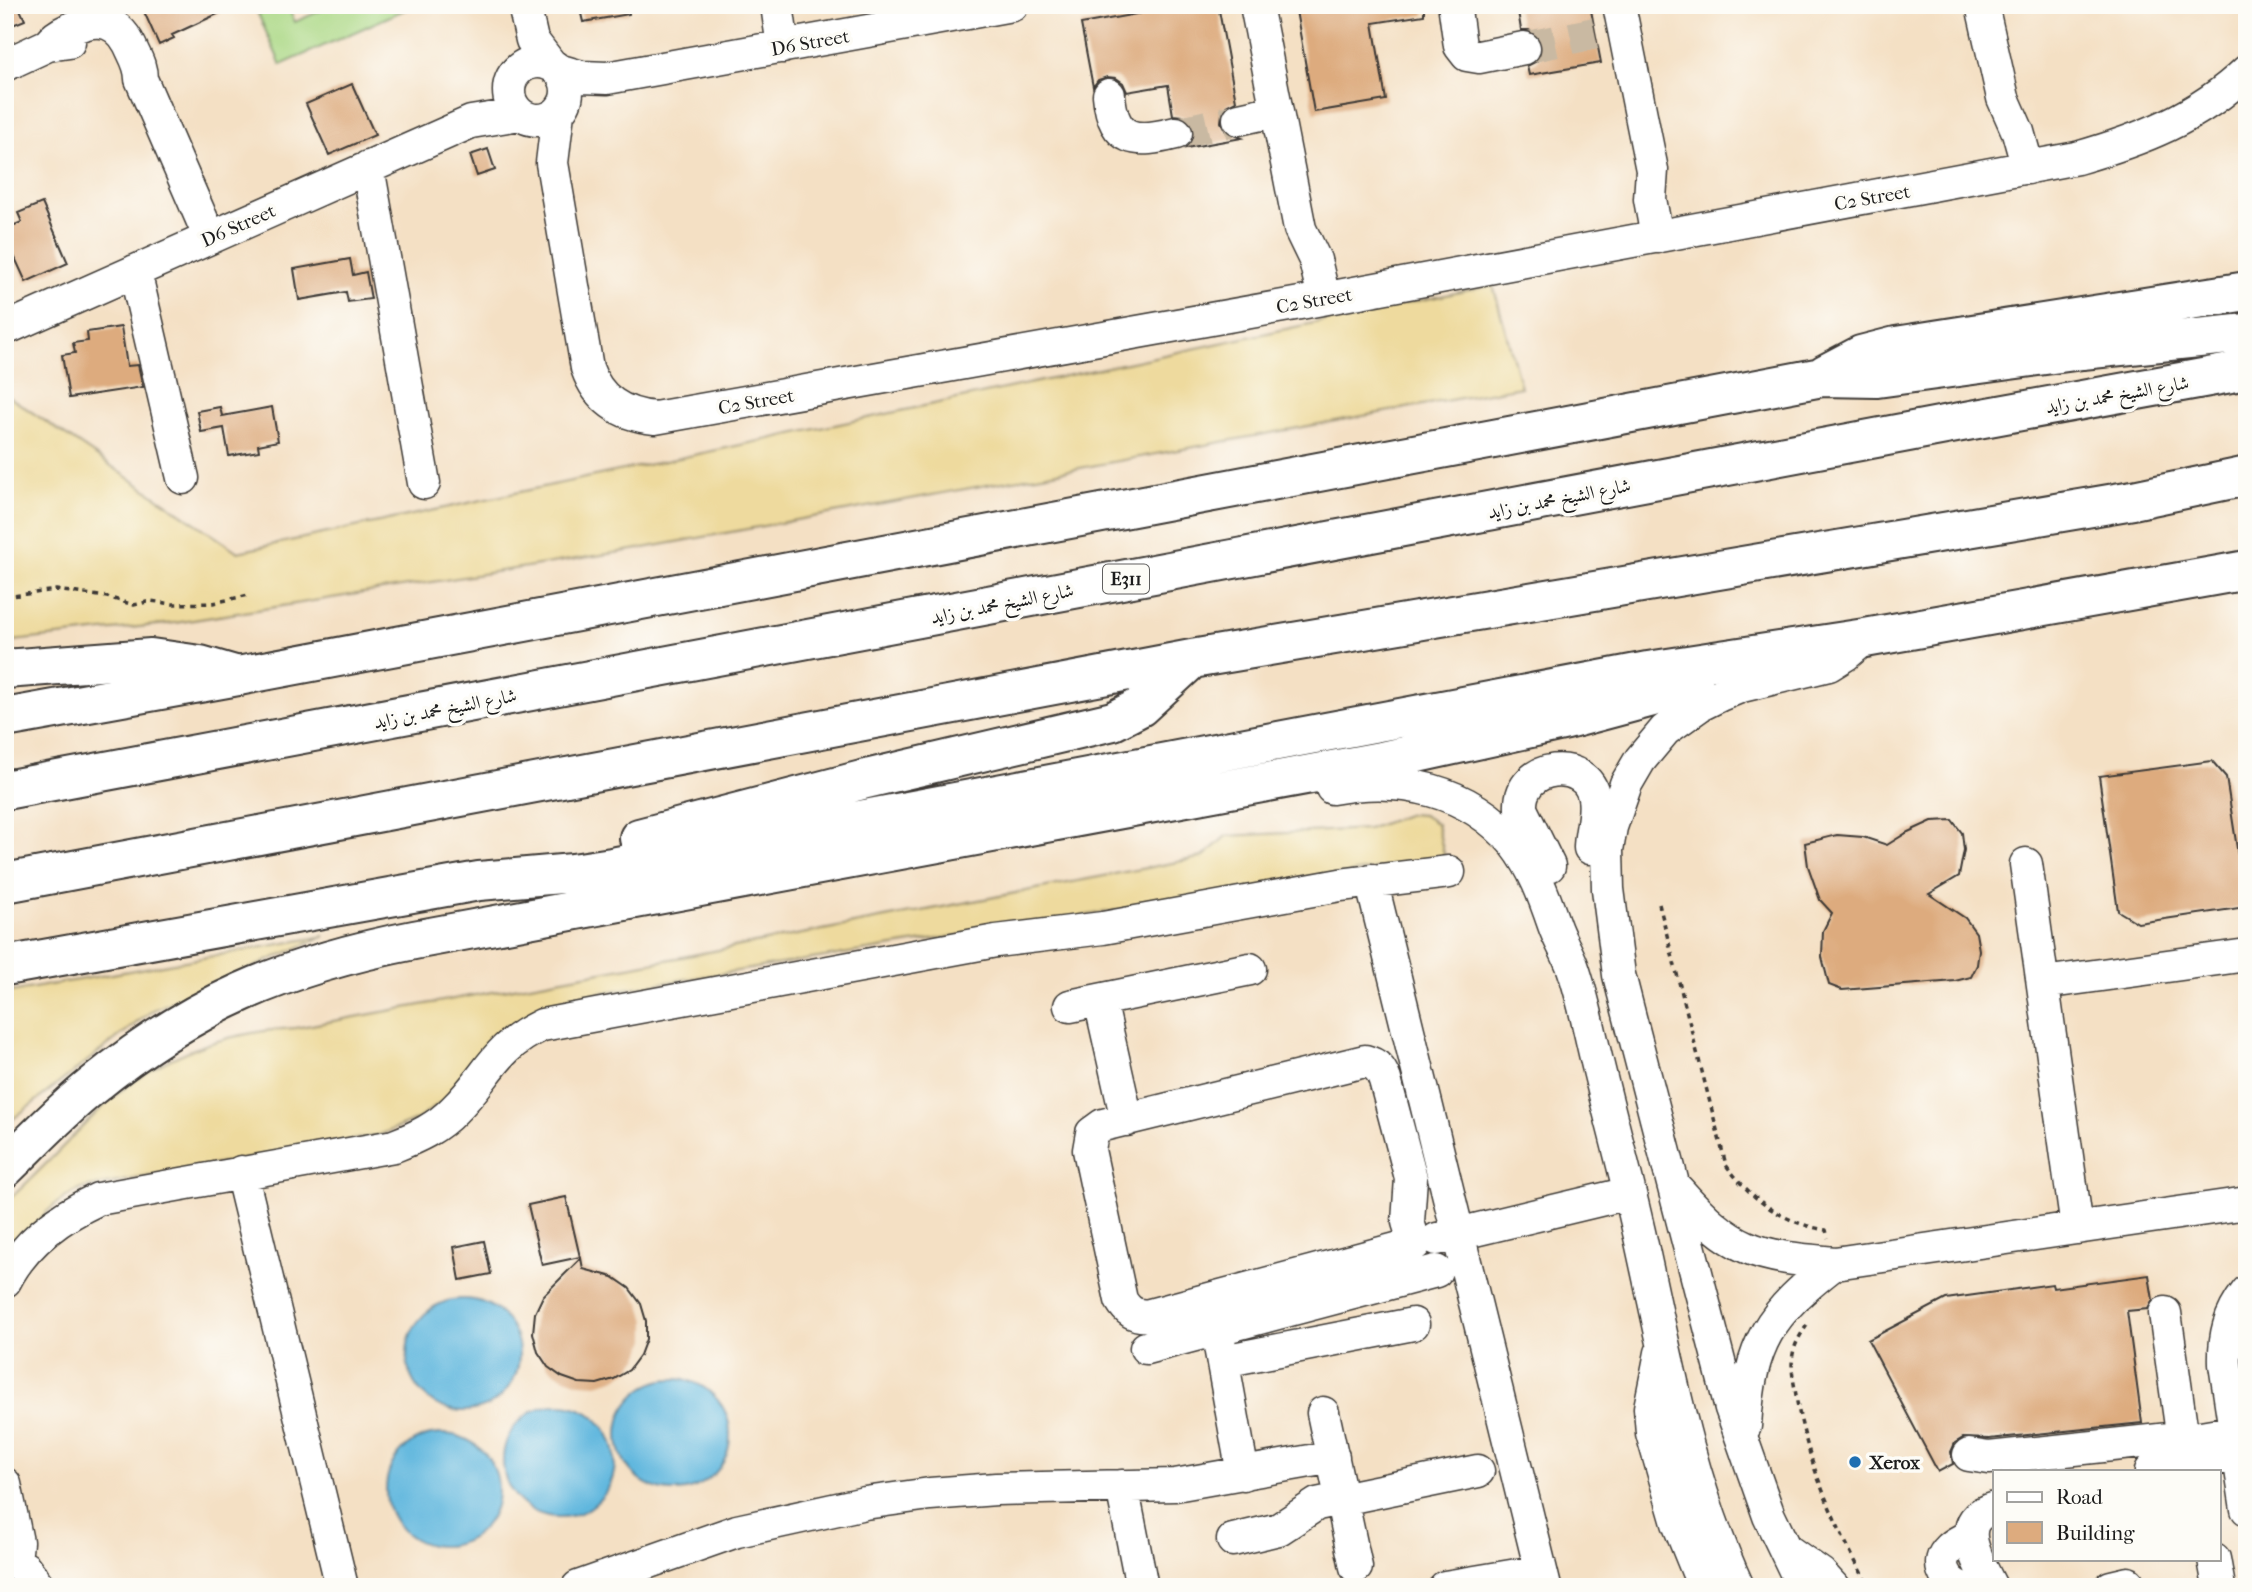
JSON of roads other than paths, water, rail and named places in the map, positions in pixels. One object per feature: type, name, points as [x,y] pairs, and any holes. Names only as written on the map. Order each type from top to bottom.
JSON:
[{"type":"main road","points":[[2169,304],[2247,283]]},
{"type":"main road","points":[[1822,377],[1861,355],[1896,346],[2247,291]]},
{"type":"main road","points":[[5,718],[1822,377],[1877,378],[2082,350],[2247,333]]},
{"type":"main road","name":"شارع الشيخ محمد بن زايد","points":[[5,790],[2247,370]]},
{"type":"main road","points":[[5,883],[1192,659],[2133,500],[2247,476]]},
{"type":"main road","points":[[479,881],[612,867],[1648,671],[1865,638],[2247,570]]},
{"type":"main road","points":[[5,1168],[89,1088],[159,1037],[235,994],[317,962],[414,940],[1381,761],[1567,720],[1721,678],[1811,646]]},
{"type":"main road","points":[[5,669],[151,658],[200,664],[238,676]]},
{"type":"main road","points":[[5,966],[479,881],[862,780],[1113,721],[1140,707],[1192,659]]},
{"type":"street","points":[[777,5],[792,46]]},
{"type":"street","points":[[789,5],[792,46]]},
{"type":"street","name":"D6 Street","points":[[554,68],[582,77],[607,78],[1012,5]]},
{"type":"street","points":[[1256,5],[1300,229],[1315,260],[1315,300]]},
{"type":"street","points":[[1982,5],[2003,98],[2018,132],[2018,170]]},
{"type":"street","points":[[1455,10],[1460,46],[1468,55],[1479,57],[1524,48]]},
{"type":"street","points":[[48,45],[59,34],[105,14],[127,38],[140,67],[141,79],[210,238]]},
{"type":"street","points":[[518,97],[545,119],[560,109],[567,91],[563,76],[537,49],[526,18]]},
{"type":"street","points":[[518,97],[526,18]]},
{"type":"street","points":[[1612,24],[1651,170],[1668,202],[1666,235]]},
{"type":"street","points":[[5,65],[48,45],[82,39],[101,42],[117,51],[131,71],[141,79]]},
{"type":"street","points":[[518,97],[533,63],[554,68]]},
{"type":"street","name":"C2 Street","points":[[518,97],[552,163],[587,368],[598,391],[607,401],[629,414],[642,417],[668,416],[1315,300],[2077,158],[2159,131],[2196,111],[2247,71]]},
{"type":"street","name":"D6 Street","points":[[560,109],[584,89],[607,78]]},
{"type":"street","points":[[1109,95],[1111,116],[1119,130],[1126,135],[1142,140],[1177,133]]},
{"type":"street","name":"D6 Street","points":[[5,329],[471,122],[518,97]]},
{"type":"street","name":"C2 Street","points":[[552,163],[560,109]]},
{"type":"street","points":[[1239,119],[1275,111]]},
{"type":"street","points":[[368,167],[424,483]]},
{"type":"street","points":[[135,271],[183,478]]},
{"type":"street","points":[[1803,1587],[1784,1549],[1731,1408],[1617,961],[1608,889],[1607,850],[1617,805],[1626,784],[1646,752],[1665,730],[1700,705],[1742,687],[1829,665],[1845,656],[1865,638]]},
{"type":"street","points":[[1617,961],[1605,938],[1592,883],[1590,840],[1594,797],[1591,788],[1577,775],[1568,771],[1540,774],[1527,785],[1521,809],[1557,889],[1662,1345],[1698,1483],[1738,1587]]},
{"type":"street","points":[[1224,790],[1271,799],[1355,783],[1389,782],[1429,789],[1467,804],[1501,830],[1528,863],[1573,966]]},
{"type":"street","points":[[2026,864],[2077,1228]]},
{"type":"street","points":[[5,1281],[20,1257],[41,1233],[82,1207],[116,1195],[394,1146],[417,1138],[455,1110],[504,1048],[522,1034],[553,1022],[996,941],[1091,930],[1371,880],[1449,872]]},
{"type":"street","points":[[1371,880],[1543,1579],[1446,1587]]},
{"type":"street","points":[[2043,983],[2247,955]]},
{"type":"street","points":[[1127,1120],[1085,1003],[1250,969]]},
{"type":"street","points":[[1415,1244],[1408,1222],[1411,1187],[1408,1166],[1382,1070],[1375,1064],[1356,1062],[1097,1128],[1088,1144],[1121,1300],[1125,1307],[1136,1315],[1150,1315],[1458,1233],[1629,1193]]},
{"type":"street","points":[[241,1172],[342,1587]]},
{"type":"street","points":[[1674,1185],[1714,1228],[1747,1248],[1784,1259],[1835,1263],[2247,1203]]},
{"type":"street","points":[[1744,1448],[1748,1384],[1765,1334],[1784,1306],[1835,1263]]},
{"type":"street","points":[[1146,1348],[1436,1271]]},
{"type":"street","points":[[2247,1292],[2229,1323],[2225,1343],[2225,1364],[2247,1509]]},
{"type":"street","points":[[2165,1313],[2192,1458]]},
{"type":"street","points":[[1223,1361],[1413,1324]]},
{"type":"street","points":[[1217,1329],[1243,1474]]},
{"type":"street","points":[[1662,1345],[1650,1408],[1652,1433],[1678,1524],[1704,1587]]},
{"type":"street","points":[[1323,1413],[1356,1567]]},
{"type":"street","points":[[1961,1460],[2169,1439],[2192,1458]]},
{"type":"street","points":[[2154,1470],[2238,1443]]},
{"type":"street","points":[[578,1587],[737,1531],[865,1503],[996,1489],[1158,1486],[1333,1457]]},
{"type":"street","points":[[1233,1540],[1268,1533],[1317,1504],[1478,1471]]},
{"type":"street","points":[[5,1484],[18,1542],[10,1559],[25,1568],[39,1587]]},
{"type":"street","points":[[1122,1486],[1142,1587]]},
{"type":"street","points":[[1977,1586],[1945,1576],[1943,1557],[1950,1547],[1969,1536],[1978,1516],[1993,1509]]},
{"type":"street","points":[[1784,1549],[1803,1560],[1833,1587]]},
{"type":"street","points":[[2214,1560],[2219,1587]]},
{"type":"water","points":[[463,1299],[484,1303],[503,1315],[515,1334],[519,1355],[515,1376],[503,1395],[484,1407],[463,1411],[442,1407],[423,1395],[411,1376],[407,1355],[411,1334],[423,1315],[442,1303]]},
{"type":"water","points":[[674,1379],[695,1383],[714,1395],[726,1414],[730,1435],[726,1456],[714,1475],[695,1487],[674,1491],[653,1487],[634,1475],[622,1456],[618,1435],[622,1414],[634,1395],[653,1383]]},
{"type":"water","points":[[559,1405],[580,1409],[599,1421],[611,1440],[615,1461],[611,1482],[599,1501],[580,1513],[559,1517],[538,1513],[519,1501],[507,1482],[503,1461],[507,1440],[519,1421],[538,1409]]},
{"type":"water","points":[[442,1434],[463,1438],[482,1450],[494,1469],[498,1490],[494,1511],[482,1530],[463,1542],[442,1546],[421,1542],[402,1530],[390,1511],[386,1490],[390,1469],[402,1450],[421,1438]]},
{"type":"tunnel","points":[[1524,48],[1595,33]]},
{"type":"tunnel","points":[[1176,133],[1239,119]]},
{"type":"place","name":"Xerox","points":[[1855,1462]]}]
